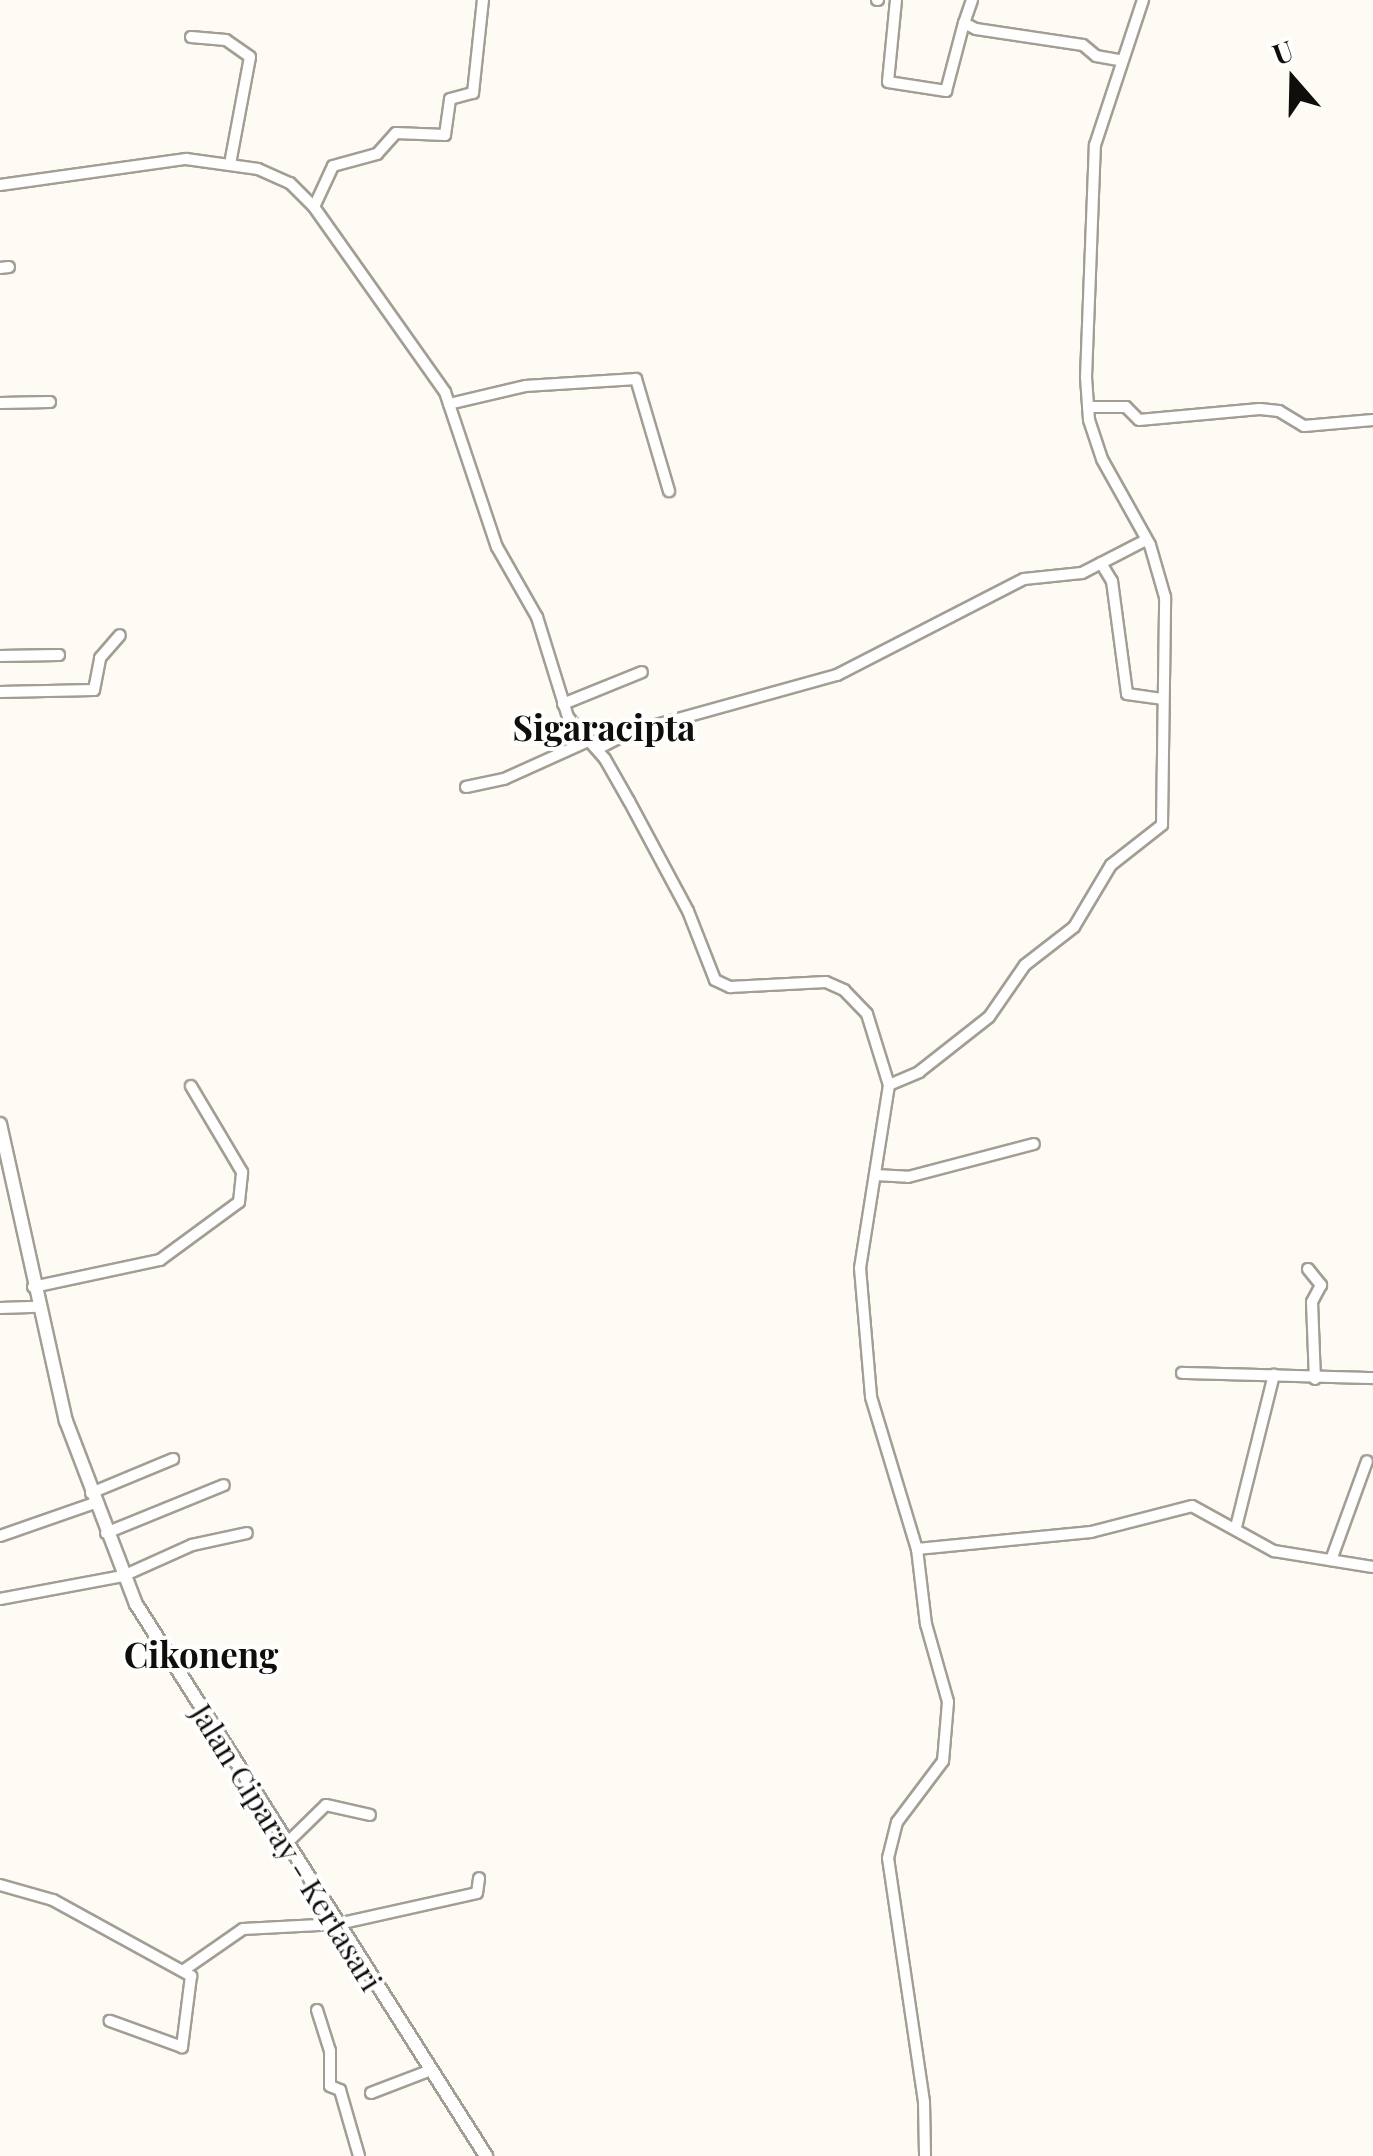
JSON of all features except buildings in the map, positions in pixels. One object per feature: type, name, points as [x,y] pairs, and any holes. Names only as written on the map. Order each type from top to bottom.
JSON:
[{"type":"main road","name":"Jalan Ciparay - Kertasari","points":[[0,1124],[38,1307],[93,1498],[124,1576],[151,1632],[486,2156]]},
{"type":"street","points":[[314,206],[333,166],[376,154],[396,133],[446,135],[450,99],[474,90],[483,0]]},
{"type":"street","points":[[896,0],[888,82],[946,92],[972,0]]},
{"type":"street","points":[[889,1085],[918,1072],[988,1017],[1025,965],[1074,926],[1111,865],[1160,829],[1165,597],[1144,540],[1102,459],[1088,407],[1088,216],[1095,145],[1119,60],[1142,0]]},
{"type":"street","points":[[964,23],[1026,41],[1083,45],[1096,56],[1119,60]]},
{"type":"street","points":[[191,36],[226,40],[250,57],[230,164]]},
{"type":"street","points":[[0,185],[186,159],[275,174],[314,206],[449,404],[496,548],[538,616],[563,704],[586,742],[597,750],[688,911],[715,980],[730,986],[808,978],[844,990],[867,1014],[889,1085],[860,1268],[870,1397],[917,1549],[949,1733],[930,1786],[897,1822],[888,1858],[924,2102],[925,2156]]},
{"type":"street","points":[[449,404],[540,384],[636,379],[669,491]]},
{"type":"street","points":[[0,402],[50,402]]},
{"type":"street","points":[[1088,407],[1126,407],[1139,420],[1260,409],[1279,410],[1304,426],[1373,420]]},
{"type":"street","points":[[597,750],[630,732],[837,675],[1024,579],[1082,574],[1144,540]]},
{"type":"street","points":[[1101,563],[1112,582],[1127,694],[1162,698]]},
{"type":"street","points":[[0,692],[94,690],[100,658],[120,635]]},
{"type":"street","points":[[0,656],[59,655]]},
{"type":"street","points":[[563,704],[642,672]]},
{"type":"street","points":[[466,787],[504,779],[586,742]]},
{"type":"street","points":[[34,1288],[160,1260],[239,1202],[242,1172],[191,1086]]},
{"type":"street","points":[[875,1175],[908,1177],[1034,1144]]},
{"type":"street","points":[[1308,1269],[1320,1286],[1312,1302],[1315,1379]]},
{"type":"street","points":[[0,1308],[38,1307]]},
{"type":"street","points":[[1182,1373],[1373,1378]]},
{"type":"street","points":[[1236,1527],[1274,1374]]},
{"type":"street","points":[[0,1536],[93,1498],[173,1459]]},
{"type":"street","points":[[1331,1560],[1367,1461]]},
{"type":"street","points":[[106,1533],[224,1484]]},
{"type":"street","points":[[917,1549],[1091,1532],[1192,1506],[1274,1551],[1373,1567]]},
{"type":"street","points":[[0,1599],[124,1576],[192,1545],[247,1532]]},
{"type":"street","points":[[287,1842],[326,1805],[370,1814]]},
{"type":"street","points":[[184,1970],[252,1926],[338,1924],[477,1893],[480,1878]]},
{"type":"street","points":[[0,1885],[54,1900],[184,1970],[192,1980],[182,2047],[110,2021]]},
{"type":"street","points":[[317,2010],[330,2051],[330,2086],[340,2090],[359,2156]]},
{"type":"street","points":[[372,2093],[432,2070]]},
{"type":"district","name":"Sigaracipta","points":[[604,727]]},
{"type":"district","name":"Cikoneng","points":[[201,1654]]}]
